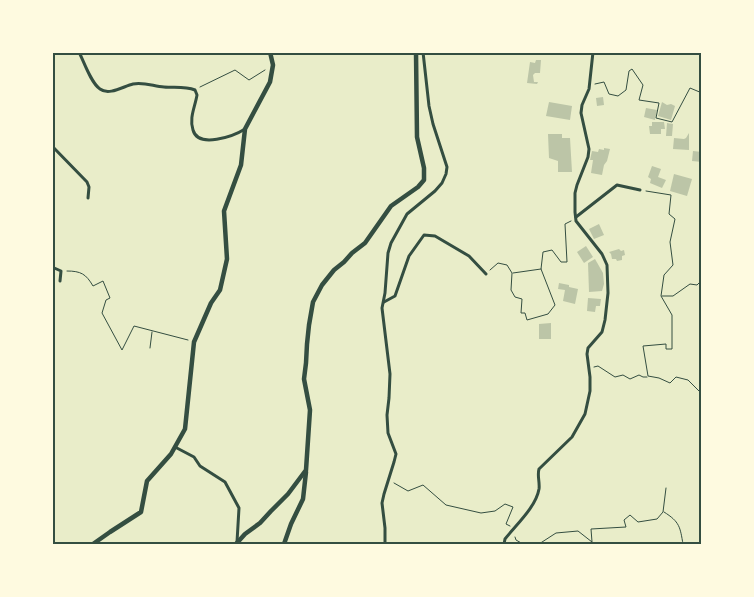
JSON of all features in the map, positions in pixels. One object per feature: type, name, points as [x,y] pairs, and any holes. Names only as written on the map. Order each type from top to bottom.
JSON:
[{"type":"street","points":[[79,52],[94,84],[100,90],[106,92],[140,84],[195,90],[197,96],[192,115],[192,128],[195,136],[199,138],[208,140],[224,138],[245,129]]},
{"type":"street","points":[[93,544],[141,512],[147,481],[172,454],[185,429],[194,342],[211,303],[220,290],[228,260],[224,211],[241,166],[245,129],[270,82],[273,65],[270,52]]},
{"type":"street","points":[[284,544],[303,499],[310,410],[304,379],[313,302],[322,285],[334,270],[365,243],[391,206],[418,188],[424,180],[424,168],[417,137],[416,52]]},
{"type":"street","points":[[385,544],[382,503],[396,454],[388,433],[387,415],[390,374],[382,308],[388,253],[391,243],[407,214],[442,183],[447,166],[429,106],[423,52]]},
{"type":"street","points":[[504,544],[505,539],[536,499],[539,490],[537,474],[539,469],[572,437],[585,414],[590,391],[588,348],[602,332],[605,320],[608,293],[607,265],[602,254],[576,221],[575,193],[589,149],[581,113],[589,85],[592,52]]},
{"type":"street","points":[[52,146],[87,182],[89,188],[88,198]]},
{"type":"street","points":[[576,218],[617,185],[640,190]]},
{"type":"street","points":[[383,302],[395,296],[409,256],[424,235],[435,236],[469,256],[486,274]]},
{"type":"street","points":[[52,267],[61,271],[60,281]]},
{"type":"street","points":[[176,447],[194,457],[200,466],[224,482],[239,508],[237,543]]},
{"type":"street","points":[[237,543],[271,512],[288,494],[306,470]]},
{"type":"path","points":[[195,90],[235,70],[249,80],[273,65]]},
{"type":"path","points":[[589,85],[604,82],[609,94],[618,96],[626,90],[629,71],[632,69],[643,85],[639,100],[659,103],[656,118],[672,122],[690,88],[702,93]]},
{"type":"path","points":[[640,190],[671,196],[669,214],[675,219],[670,242],[673,265],[664,275],[661,296],[672,315],[672,349],[666,349],[666,344],[642,346],[648,376]]},
{"type":"path","points":[[486,274],[498,263],[506,265],[512,273],[511,290],[515,297],[522,299],[521,313],[525,313],[527,320],[548,314],[555,304],[541,269],[544,252],[552,250],[561,262],[566,262],[565,224],[576,218]]},
{"type":"path","points":[[512,273],[541,269]]},
{"type":"path","points":[[61,271],[75,271],[88,276],[93,286],[103,282],[110,298],[106,300],[102,313],[122,350],[134,326],[194,342]]},
{"type":"path","points":[[661,296],[673,296],[690,284],[697,285],[702,280]]},
{"type":"path","points":[[150,348],[152,331]]},
{"type":"path","points":[[588,367],[598,366],[615,377],[623,375],[630,379],[639,375],[659,378],[670,383],[676,377],[688,380],[702,394]]},
{"type":"path","points":[[388,480],[408,491],[423,485],[446,505],[480,513],[495,511],[506,504],[513,507],[506,524],[514,528],[516,540],[523,544]]},
{"type":"path","points":[[539,544],[556,533],[578,531],[592,542],[591,529],[626,527],[624,520],[630,516],[638,522],[657,519],[663,512],[666,488]]},
{"type":"path","points":[[663,512],[674,519],[681,530],[683,544]]},
{"type":"building","points":[[536,60],[541,60],[540,73],[533,75],[534,82],[538,82],[537,84],[527,83],[530,62],[535,63]]},
{"type":"building","points":[[603,97],[604,105],[597,106],[596,98]]},
{"type":"building","points":[[549,102],[572,106],[570,120],[546,116]]},
{"type":"building","points":[[662,102],[675,106],[671,120],[658,116]]},
{"type":"building","points":[[646,108],[657,110],[655,120],[644,117]]},
{"type":"building","points":[[652,122],[664,122],[665,129],[661,129],[661,134],[650,134],[649,126],[652,126]]},
{"type":"building","points":[[667,123],[673,124],[672,136],[666,136]]},
{"type":"building","points":[[689,133],[689,150],[673,149],[674,138],[684,139]]},
{"type":"building","points":[[548,134],[562,134],[562,138],[570,138],[572,172],[558,172],[558,161],[549,158]]},
{"type":"building","points":[[604,148],[610,149],[602,175],[591,173],[593,160],[590,160],[592,151],[598,152],[599,149],[604,150]]},
{"type":"building","points":[[693,151],[702,152],[702,162],[692,161]]},
{"type":"building","points":[[652,166],[661,169],[658,177],[666,180],[662,188],[650,183],[651,179],[648,177]]},
{"type":"building","points":[[674,174],[692,179],[687,196],[670,191]]},
{"type":"building","points":[[599,224],[604,235],[594,239],[589,229]]},
{"type":"building","points":[[586,246],[593,257],[584,263],[577,252]]},
{"type":"building","points":[[619,249],[621,251],[624,250],[625,255],[622,256],[622,260],[612,259],[609,252]]},
{"type":"building","points":[[595,259],[603,273],[604,284],[602,291],[589,292],[588,263]]},
{"type":"building","points":[[559,283],[578,289],[575,304],[563,301],[565,290],[558,289]]},
{"type":"building","points":[[588,298],[601,299],[600,306],[596,306],[595,312],[587,311]]},
{"type":"building","points":[[551,323],[551,339],[539,339],[539,324]]}]
